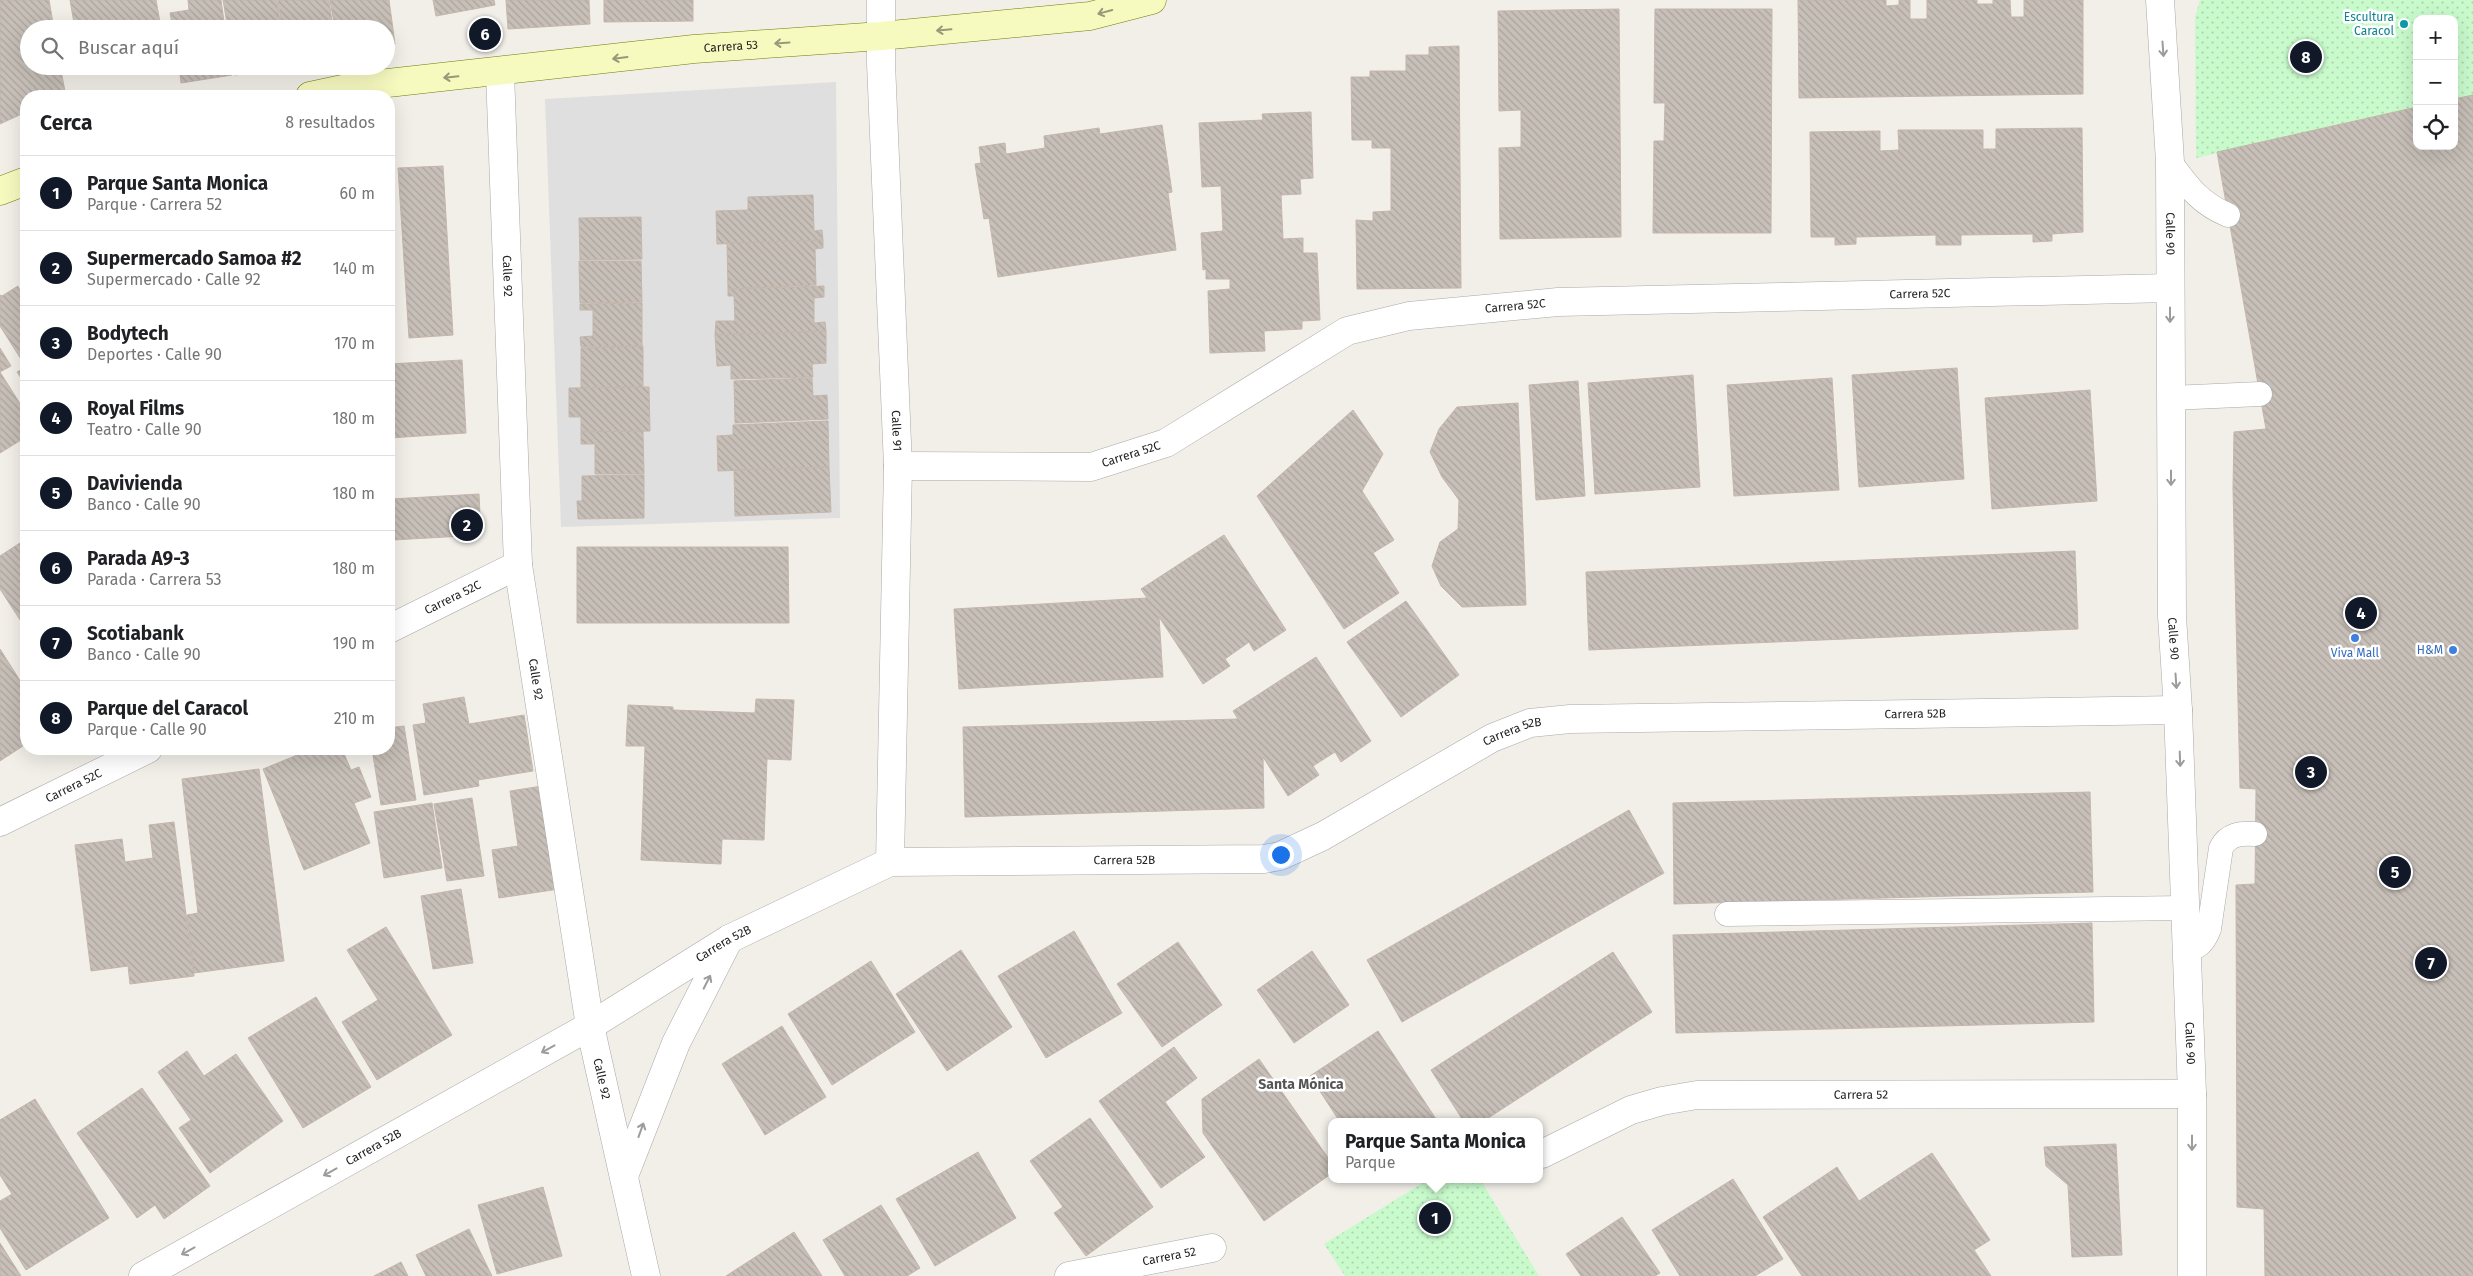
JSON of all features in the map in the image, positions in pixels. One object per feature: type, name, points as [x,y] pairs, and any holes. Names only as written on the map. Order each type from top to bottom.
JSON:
[{"type":"main road","name":"Carrera 53","points":[[338,90],[694,49],[881,36],[1090,16],[1152,0]]},
{"type":"main road","points":[[0,191],[20,183]]},
{"type":"street","name":"Calle 91","points":[[881,0],[898,466],[890,862]]},
{"type":"street","name":"Calle 90","points":[[2160,0],[2170,162],[2172,616],[2178,710],[2192,1094],[2192,1276]]},
{"type":"street","name":"Calle 92","points":[[500,72],[513,380],[518,566],[590,1026],[646,1276]]},
{"type":"street","name":"Carrera 52C","points":[[898,466],[1091,467],[1166,443],[1347,330],[1408,316],[1558,302],[2170,288]]},
{"type":"street","name":"Carrera 52C","points":[[395,626],[518,566]]},
{"type":"street","name":"Carrera 52B","points":[[143,1276],[590,1026],[729,939],[890,862],[1264,859],[1280,856],[1323,836],[1492,738],[1530,723],[1570,720],[2178,710]]},
{"type":"street","name":"Carrera 52C","points":[[0,822],[136,755]]},
{"type":"street","points":[[624,1176],[676,1043],[729,939]]},
{"type":"street","name":"Carrera 52","points":[[1543,1154],[1631,1110],[1662,1101],[1697,1095],[2192,1094]]},
{"type":"street","name":"Carrera 52","points":[[1069,1276],[1212,1248]]},
{"type":"lane","points":[[2170,162],[2200,199],[2211,208],[2228,215]]},
{"type":"lane","points":[[2171,398],[2260,394]]},
{"type":"lane","points":[[2186,951],[2197,948],[2205,941],[2209,929],[2221,848],[2224,842],[2238,834],[2256,834]]},
{"type":"lane","points":[[1727,914],[2184,908]]},
{"type":"shaded area","points":[[836,82],[840,518],[561,527],[545,99]]},
{"type":"green space","points":[[2200,0],[2473,0],[2473,95],[2458,98],[2458,15],[2413,15],[2413,108],[2196,158],[2195,17]]},
{"type":"green space","points":[[1423,1183],[1482,1183],[1539,1276],[1345,1276],[1324,1244]]},
{"type":"building","points":[[0,0],[49,0],[52,20],[20,20],[20,75],[62,75],[65,90],[20,90],[20,115],[0,124]]},
{"type":"building","points":[[70,0],[156,0],[160,20],[73,20]]},
{"type":"building","points":[[188,0],[221,0],[224,20],[171,20],[170,13],[189,10]]},
{"type":"building","points":[[223,0],[277,0],[280,20],[226,20]]},
{"type":"building","points":[[278,0],[329,0],[332,20],[281,20]]},
{"type":"building","points":[[330,0],[389,0],[392,20],[333,20]]},
{"type":"building","points":[[433,0],[494,0],[495,5],[436,16]]},
{"type":"building","points":[[506,0],[589,0],[590,24],[508,29]]},
{"type":"building","points":[[604,0],[693,0],[693,21],[604,22]]},
{"type":"building","points":[[1798,0],[1886,0],[1886,6],[1899,5],[1899,0],[1910,0],[1910,19],[1927,19],[1927,0],[1977,0],[1977,4],[1993,4],[1993,0],[2010,0],[2011,17],[2024,17],[2024,0],[2083,0],[2083,94],[1799,98]]},
{"type":"building","points":[[1619,9],[1621,237],[1500,239],[1499,148],[1521,147],[1521,110],[1499,111],[1498,11]]},
{"type":"building","points":[[1655,9],[1772,9],[1771,233],[1653,233],[1654,141],[1664,141],[1665,103],[1654,103]]},
{"type":"building","points":[[1459,46],[1461,288],[1357,289],[1356,220],[1373,221],[1373,212],[1391,211],[1391,148],[1372,148],[1372,140],[1352,140],[1351,77],[1370,77],[1370,71],[1406,71],[1406,55],[1429,55],[1429,47]]},
{"type":"building","points":[[180,75],[232,75],[181,83]]},
{"type":"building","name":"Viva Mall","points":[[2473,95],[2473,1276],[2265,1276],[2264,1209],[2237,1207],[2236,885],[2255,884],[2256,789],[2240,788],[2233,488],[2234,432],[2266,429],[2217,152],[2413,108],[2413,150],[2458,150],[2458,98]]},
{"type":"building","points":[[1311,112],[1313,178],[1300,179],[1301,194],[1281,195],[1283,239],[1303,238],[1303,253],[1317,253],[1320,320],[1302,321],[1302,329],[1264,331],[1265,351],[1210,353],[1208,291],[1230,289],[1230,279],[1206,279],[1206,269],[1203,270],[1201,233],[1223,231],[1221,186],[1202,187],[1199,123],[1263,120],[1262,114]]},
{"type":"building","points":[[1162,125],[1172,192],[1168,193],[1176,250],[998,277],[989,218],[984,219],[975,164],[981,163],[979,147],[1005,143],[1006,154],[1045,148],[1044,136],[1099,128],[1100,134]]},
{"type":"building","points":[[2082,128],[2083,232],[2052,234],[2052,241],[2033,242],[2033,234],[1961,235],[1961,245],[1936,245],[1936,235],[1856,237],[1856,244],[1835,245],[1835,237],[1811,237],[1810,132],[1880,131],[1880,151],[1899,150],[1898,130],[1983,130],[1983,149],[1996,149],[1996,129]]},
{"type":"building","points":[[443,166],[453,335],[409,338],[398,168]]},
{"type":"building","points":[[813,195],[814,231],[822,230],[823,240],[717,244],[716,211],[748,210],[748,197]]},
{"type":"building","points":[[641,217],[642,259],[580,260],[579,218]]},
{"type":"building","points":[[823,240],[823,248],[815,249],[816,285],[728,289],[727,243]]},
{"type":"building","points":[[579,261],[641,261],[642,302],[580,303]]},
{"type":"building","points":[[18,286],[20,291],[20,358],[0,326],[0,295],[2,296]]},
{"type":"building","points":[[824,286],[824,297],[814,298],[814,323],[825,322],[826,331],[715,335],[716,321],[735,321],[734,296],[728,296],[728,289]]},
{"type":"building","points":[[642,303],[642,346],[581,347],[580,337],[593,336],[593,310],[580,310],[580,304]]},
{"type":"building","points":[[826,331],[826,363],[812,364],[813,377],[731,379],[731,365],[717,366],[715,335]]},
{"type":"building","points":[[643,346],[643,387],[581,388],[581,348]]},
{"type":"building","points":[[0,348],[11,366],[0,372]]},
{"type":"building","points":[[462,360],[466,433],[395,438],[395,364]]},
{"type":"building","points":[[1957,368],[1964,479],[1859,487],[1852,375]]},
{"type":"building","points":[[0,372],[20,404],[20,441],[0,453]]},
{"type":"building","points":[[1693,375],[1700,487],[1595,494],[1588,383]]},
{"type":"building","points":[[812,378],[813,396],[827,395],[828,419],[735,423],[734,381]]},
{"type":"building","points":[[1832,378],[1839,490],[1734,496],[1727,385]]},
{"type":"building","points":[[1578,381],[1585,496],[1536,500],[1529,385]]},
{"type":"building","points":[[649,387],[650,431],[581,432],[581,417],[569,417],[569,388]]},
{"type":"building","points":[[2090,390],[2097,501],[1992,509],[1985,398]]},
{"type":"building","points":[[1518,403],[1526,605],[1462,607],[1441,586],[1432,566],[1440,542],[1458,529],[1459,500],[1442,477],[1430,452],[1439,429],[1457,407]]},
{"type":"building","points":[[1353,410],[1383,454],[1362,491],[1394,540],[1373,553],[1399,593],[1344,629],[1257,496]]},
{"type":"building","points":[[828,421],[829,467],[718,471],[717,436],[733,435],[733,425]]},
{"type":"building","points":[[643,431],[644,474],[595,474],[595,444],[581,444],[581,432]]},
{"type":"building","points":[[829,467],[831,512],[735,516],[734,470]]},
{"type":"building","points":[[644,475],[644,518],[578,519],[577,501],[582,501],[582,476]]},
{"type":"building","points":[[479,494],[481,535],[395,540],[395,499]]},
{"type":"building","points":[[1224,535],[1286,630],[1254,651],[1249,642],[1225,659],[1230,666],[1203,684],[1159,617],[1163,677],[959,689],[954,609],[1147,598],[1141,589]]},
{"type":"building","points":[[20,543],[20,620],[0,589],[0,556]]},
{"type":"building","points":[[577,547],[788,547],[789,623],[577,623]]},
{"type":"building","points":[[2075,551],[2078,629],[1589,650],[1586,572]]},
{"type":"building","points":[[1406,601],[1459,675],[1401,717],[1347,642]]},
{"type":"building","points":[[0,649],[20,681],[20,748],[0,761]]},
{"type":"building","points":[[1316,657],[1371,741],[1341,762],[1335,752],[1313,766],[1319,775],[1288,796],[1263,757],[1264,808],[965,817],[963,727],[1238,719],[1233,711]]},
{"type":"building","points":[[464,697],[469,724],[524,715],[533,771],[478,780],[479,786],[424,795],[413,725],[426,723],[423,704]]},
{"type":"building","points":[[756,699],[794,700],[791,760],[767,759],[764,840],[722,839],[721,864],[641,860],[645,746],[626,746],[628,705],[673,707],[673,710],[755,713]]},
{"type":"building","points":[[404,726],[416,800],[381,805],[373,755],[395,755],[395,727]]},
{"type":"building","points":[[297,755],[345,755],[351,770],[359,767],[371,797],[354,803],[370,843],[304,870],[263,769]]},
{"type":"building","points":[[259,769],[284,961],[194,973],[187,915],[198,913],[182,779]]},
{"type":"building","points":[[542,786],[559,889],[499,898],[492,850],[518,846],[510,791]]},
{"type":"building","points":[[2090,792],[2093,892],[1674,904],[1673,803]]},
{"type":"building","points":[[472,798],[484,876],[447,881],[434,804]]},
{"type":"building","points":[[432,803],[442,868],[384,878],[374,812]]},
{"type":"building","points":[[1629,810],[1664,873],[1402,1022],[1367,960]]},
{"type":"building","points":[[174,822],[194,976],[130,984],[128,966],[91,971],[75,845],[122,839],[125,862],[153,858],[149,825]]},
{"type":"building","points":[[461,889],[473,963],[433,969],[421,896]]},
{"type":"building","points":[[2092,923],[2094,1022],[1676,1033],[1673,935]]},
{"type":"building","points":[[386,927],[452,1035],[377,1080],[342,1022],[378,1000],[347,950]]},
{"type":"building","points":[[1074,931],[1122,1013],[1046,1058],[998,976]]},
{"type":"building","points":[[1178,942],[1222,1005],[1162,1047],[1117,984]]},
{"type":"building","points":[[961,950],[1012,1027],[947,1071],[896,994]]},
{"type":"building","points":[[1312,951],[1349,1005],[1294,1043],[1257,990]]},
{"type":"building","points":[[1613,952],[1652,1012],[1488,1118],[1461,1118],[1431,1070]]},
{"type":"building","points":[[871,961],[915,1032],[832,1085],[788,1014]]},
{"type":"building","points":[[316,997],[371,1087],[303,1128],[248,1038]]},
{"type":"building","points":[[782,1026],[826,1097],[765,1135],[722,1064]]},
{"type":"building","points":[[1378,1031],[1435,1118],[1337,1118],[1310,1076]]},
{"type":"building","points":[[1174,1047],[1197,1078],[1165,1102],[1205,1157],[1161,1188],[1099,1101]]},
{"type":"building","points":[[187,1051],[204,1076],[236,1054],[283,1121],[210,1173],[179,1128],[191,1120],[158,1072]]},
{"type":"building","points":[[1259,1059],[1328,1158],[1328,1176],[1264,1221],[1203,1133],[1202,1099]]},
{"type":"building","points":[[142,1088],[210,1186],[164,1219],[155,1205],[137,1218],[77,1133]]},
{"type":"building","points":[[35,1099],[109,1218],[26,1270],[0,1228],[0,1201],[12,1194],[0,1175],[0,1120]]},
{"type":"building","points":[[1090,1118],[1153,1207],[1086,1256],[1054,1213],[1063,1207],[1030,1161]]},
{"type":"building","points":[[2116,1144],[2122,1255],[2072,1257],[2068,1185],[2046,1166],[2044,1147]]},
{"type":"building","points":[[978,1152],[1016,1218],[935,1266],[896,1199]]},
{"type":"building","points":[[1932,1153],[1990,1240],[1974,1250],[1991,1276],[1802,1276],[1763,1217],[1837,1167],[1859,1201]]},
{"type":"building","points":[[1733,1179],[1783,1259],[1755,1276],[1680,1276],[1652,1230]]},
{"type":"building","points":[[543,1187],[562,1256],[497,1274],[478,1205]]},
{"type":"building","points":[[881,1205],[920,1268],[907,1276],[845,1276],[823,1240]]},
{"type":"building","points":[[1622,1217],[1660,1273],[1655,1276],[1581,1276],[1566,1254]]},
{"type":"building","points":[[469,1229],[492,1276],[426,1276],[416,1255]]},
{"type":"building","points":[[794,1232],[822,1276],[726,1276]]},
{"type":"building","points":[[0,1243],[21,1276],[0,1276]]},
{"type":"building","points":[[401,1262],[408,1276],[374,1276]]},
{"type":"place","name":"Escultura Caracol","points":[[2404,24]]},
{"type":"place","name":"Parada A9-3","points":[[485,34]]},
{"type":"place","name":"Parque del Caracol","points":[[2306,57]]},
{"type":"place","name":"Supermercado Samoa #2","points":[[467,525]]},
{"type":"place","name":"Royal Films","points":[[2361,613]]},
{"type":"place","name":"Viva Mall","points":[[2355,638]]},
{"type":"place","name":"H&M","points":[[2453,650]]},
{"type":"place","name":"Bodytech","points":[[2311,772]]},
{"type":"place","name":"Davivienda","points":[[2395,872]]},
{"type":"place","name":"Scotiabank","points":[[2431,963]]},
{"type":"place","name":"Parque Santa Monica","points":[[1435,1218]]},
{"type":"district","name":"Santa Mónica","points":[[1301,1084]]}]
